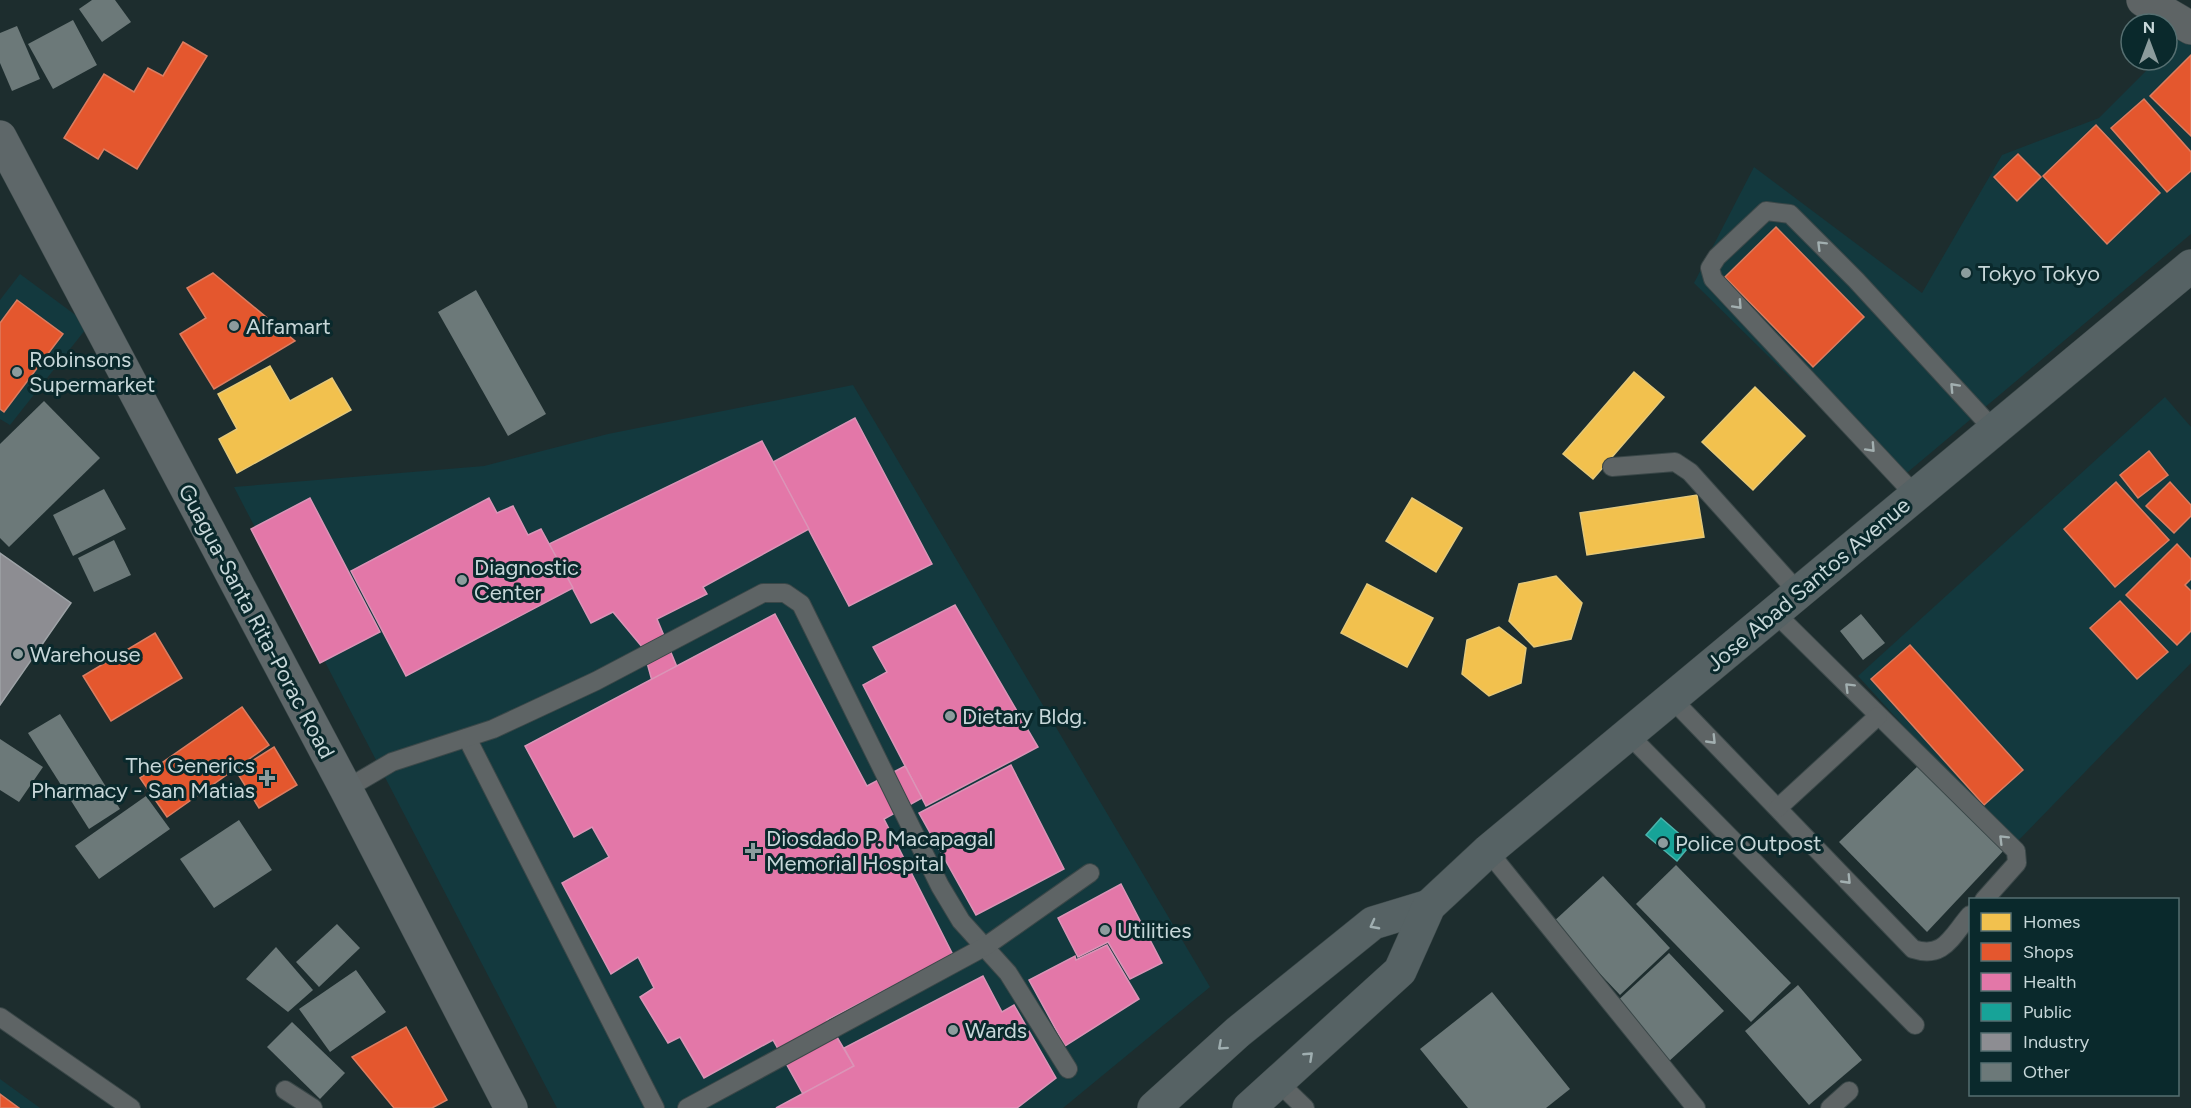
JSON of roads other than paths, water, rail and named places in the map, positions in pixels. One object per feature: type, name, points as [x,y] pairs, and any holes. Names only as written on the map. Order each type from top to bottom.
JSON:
[{"type":"highway","name":"Jose Abad Santos Avenue","points":[[1249,1108],[1400,971],[1429,906],[1488,851],[2191,266]]},
{"type":"highway","name":"Jose Abad Santos Avenue","points":[[1154,1108],[1238,1032],[1373,923],[1429,906]]},
{"type":"main road","name":"Guagua-Santa Rita-Porac Road","points":[[0,136],[346,789],[511,1108]]},
{"type":"street","points":[[2143,0],[2191,28]]},
{"type":"lane","points":[[1915,495],[1713,279],[1710,268],[1717,257],[1766,211],[1790,214],[1856,280],[1994,430]]},
{"type":"lane","points":[[1612,467],[1675,462],[1690,472],[1786,602],[1878,716],[2016,851],[2018,860],[1986,898]]},
{"type":"lane","points":[[346,789],[392,762],[493,729],[596,681],[757,595],[785,593],[801,604],[940,886],[961,921],[1008,973],[1068,1069]]},
{"type":"lane","points":[[1671,698],[1913,949],[1927,954],[1939,951],[1969,917]]},
{"type":"lane","points":[[1778,808],[1878,716]]},
{"type":"lane","points":[[1628,734],[1915,1025]]},
{"type":"lane","points":[[467,738],[655,1108]]},
{"type":"lane","points":[[1488,851],[1696,1108]]},
{"type":"lane","points":[[687,1108],[986,946],[1090,873]]},
{"type":"lane","points":[[0,1017],[130,1108]]},
{"type":"lane","points":[[1279,1083],[1305,1108]]},
{"type":"lane","points":[[285,1090],[313,1108]]},
{"type":"lane","points":[[1830,1108],[1849,1091]]},
{"type":"place","name":"Tokyo Tokyo","points":[[1966,273]]},
{"type":"place","name":"Alfamart","points":[[234,326]]},
{"type":"place","name":"Robinsons Supermarket","points":[[17,372]]},
{"type":"place","name":"Diagnostic Center","points":[[462,580]]},
{"type":"place","name":"Warehouse","points":[[18,654]]},
{"type":"place","name":"Dietary Bldg.","points":[[950,716]]},
{"type":"place","name":"The Generics Pharmacy - San Matias","points":[[267,778]]},
{"type":"place","name":"Police Outpost","points":[[1663,843]]},
{"type":"place","name":"Diosdado P. Macapagal Memorial Hospital","points":[[753,851]]},
{"type":"place","name":"Utilities","points":[[1105,930]]},
{"type":"place","name":"Wards","points":[[953,1030]]}]
